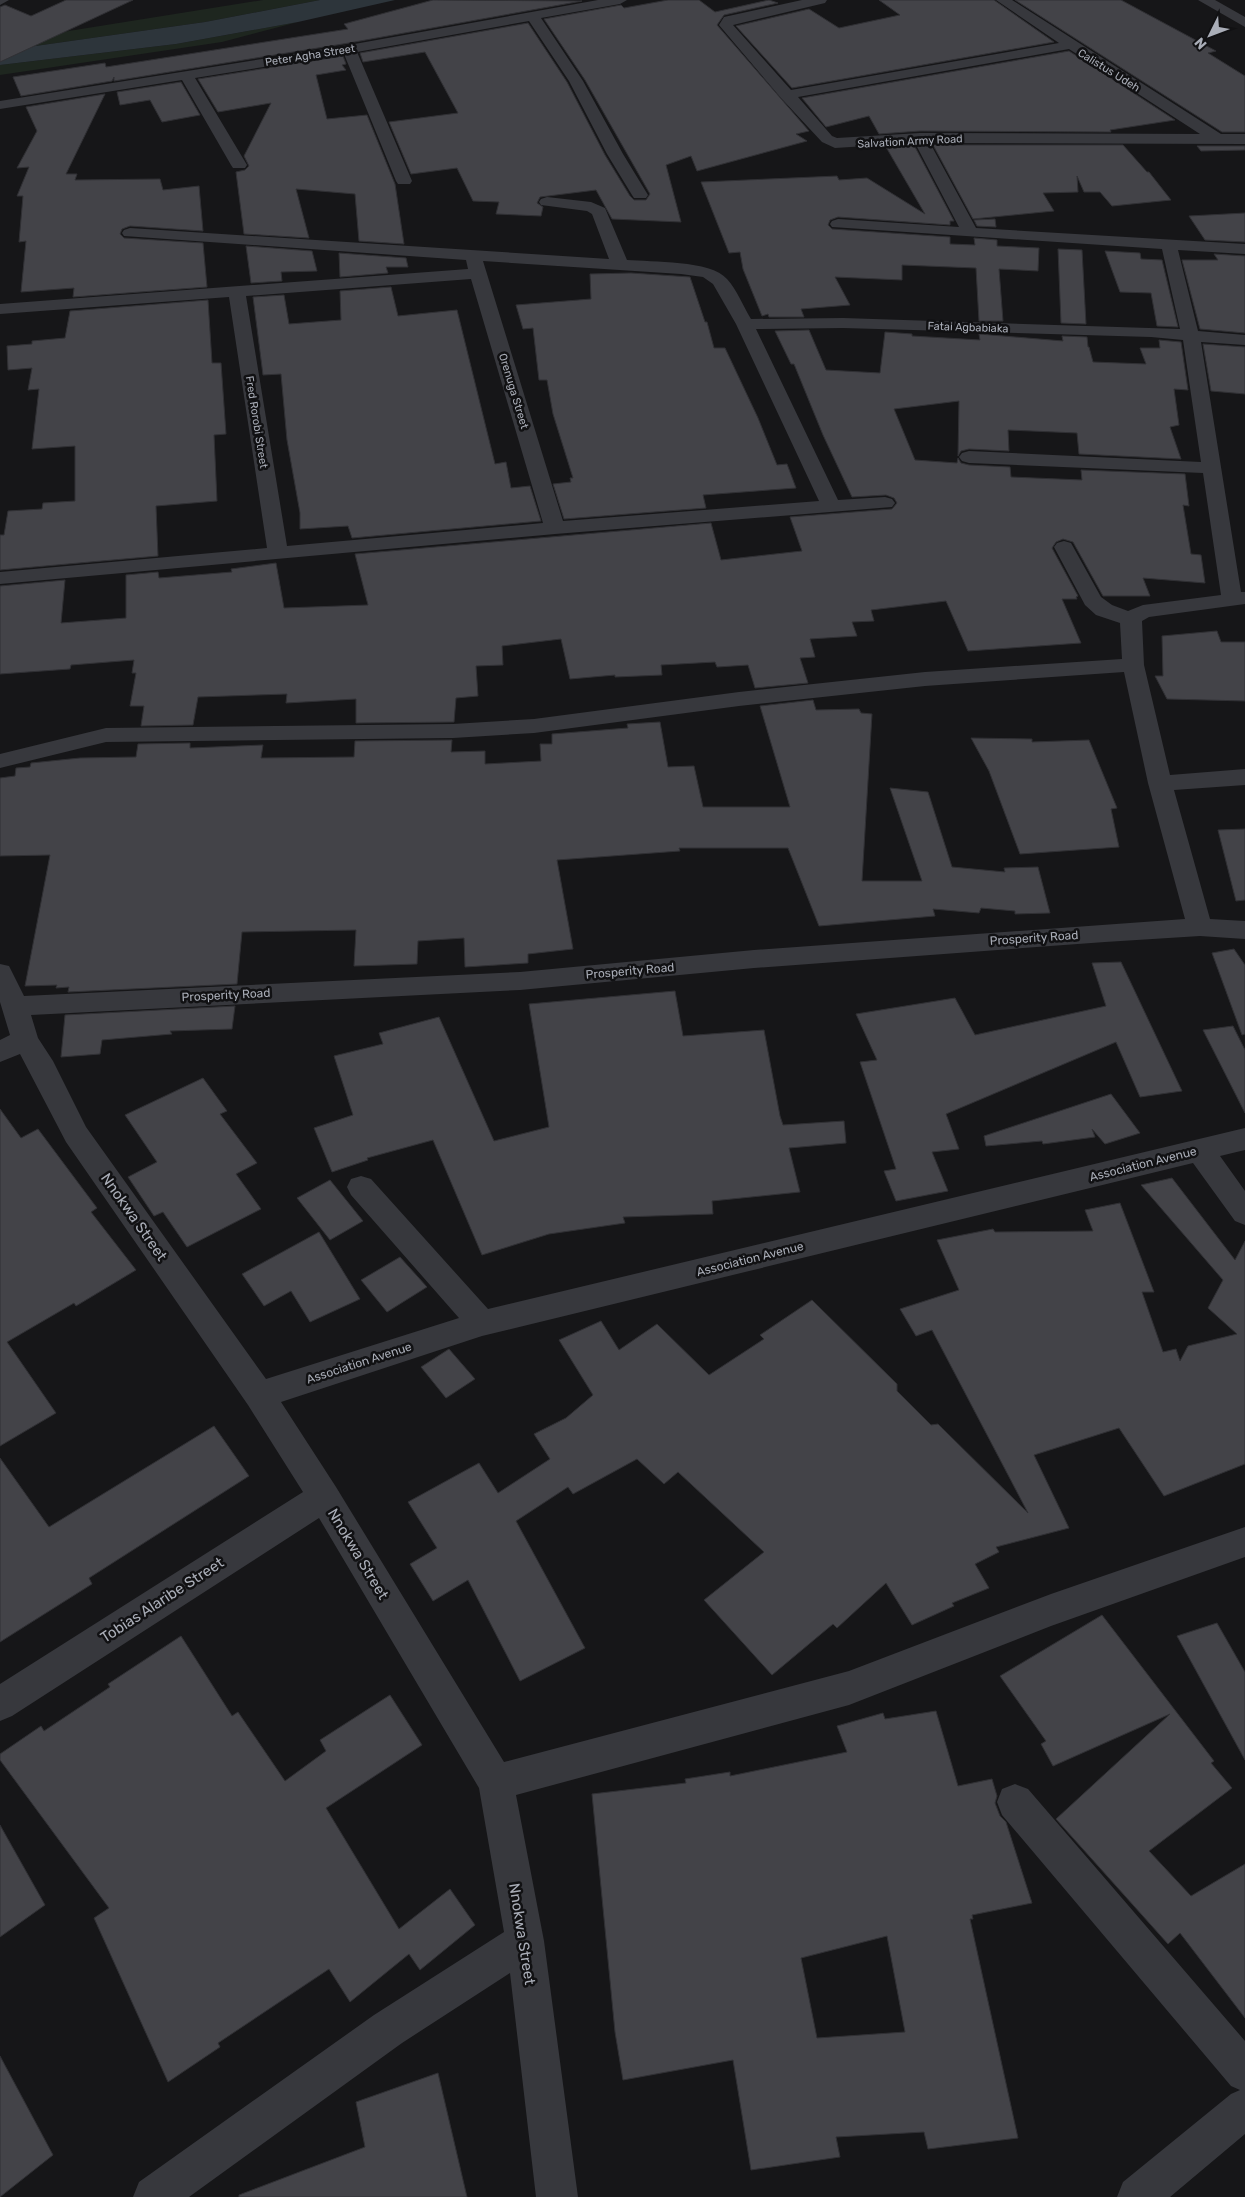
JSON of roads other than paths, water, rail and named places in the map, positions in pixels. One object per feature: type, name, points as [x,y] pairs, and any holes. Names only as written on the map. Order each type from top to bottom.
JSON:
[{"type":"street","name":"Peter Agha Street","points":[[0,105],[349,49],[620,0]]},
{"type":"street","name":"Salvation Army Road","points":[[820,0],[729,20],[726,25],[786,95],[827,139],[835,143],[920,138],[1245,139]]},
{"type":"street","name":"Calistus Udeh","points":[[1002,0],[1068,45],[1216,138]]},
{"type":"street","points":[[1205,0],[1245,23]]},
{"type":"street","points":[[532,17],[576,81],[615,154],[640,195]]},
{"type":"street","points":[[786,95],[1068,45]]},
{"type":"street","points":[[349,49],[404,181]]},
{"type":"street","points":[[186,75],[239,164]]},
{"type":"street","points":[[920,138],[970,231]]},
{"type":"street","points":[[547,202],[591,207],[600,211],[620,265]]},
{"type":"street","points":[[838,224],[1245,249]]},
{"type":"street","points":[[130,233],[472,254],[695,270],[708,274],[720,281],[744,324],[831,506]]},
{"type":"street","points":[[1131,619],[1143,611],[1239,598],[1211,468],[1191,337],[1169,245]]},
{"type":"street","name":"Orenuga Street","points":[[472,254],[556,528]]},
{"type":"street","points":[[0,310],[477,273]]},
{"type":"street","name":"Fred Rorobi Street","points":[[236,291],[278,552]]},
{"type":"street","name":"Fatai Agbabiaka","points":[[744,324],[853,323],[1151,332],[1191,337],[1245,340]]},
{"type":"street","points":[[969,457],[1211,468]]},
{"type":"street","points":[[0,578],[556,528],[831,506],[885,504]]},
{"type":"street","points":[[1064,547],[1097,606],[1131,619]]},
{"type":"street","points":[[1131,619],[1133,665],[1160,783],[1200,928]]},
{"type":"street","points":[[0,761],[106,735],[462,730],[534,726],[740,698],[925,679],[1133,665]]},
{"type":"street","points":[[1160,783],[1245,777]]},
{"type":"street","name":"Prosperity Road","points":[[15,1006],[520,981],[754,959],[1200,928],[1245,930]]},
{"type":"street","name":"Nnokwa Street","points":[[0,973],[15,1006],[12,1046],[39,1061],[76,1134],[259,1395],[324,1497],[496,1782],[525,1941],[558,2197]]},
{"type":"street","name":"Association Avenue","points":[[259,1395],[482,1324],[1245,1139]]},
{"type":"street","points":[[1200,1150],[1245,1213]]},
{"type":"street","points":[[361,1187],[482,1324]]},
{"type":"street","name":"Tobias Alaribe Street","points":[[0,1704],[324,1497]]},
{"type":"street","points":[[496,1782],[849,1688],[1051,1610],[1245,1542]]},
{"type":"street","points":[[1015,1802],[1245,2072]]},
{"type":"street","points":[[154,2197],[388,2030],[525,1941]]},
{"type":"street","points":[[1138,2197],[1245,2108]]}]
